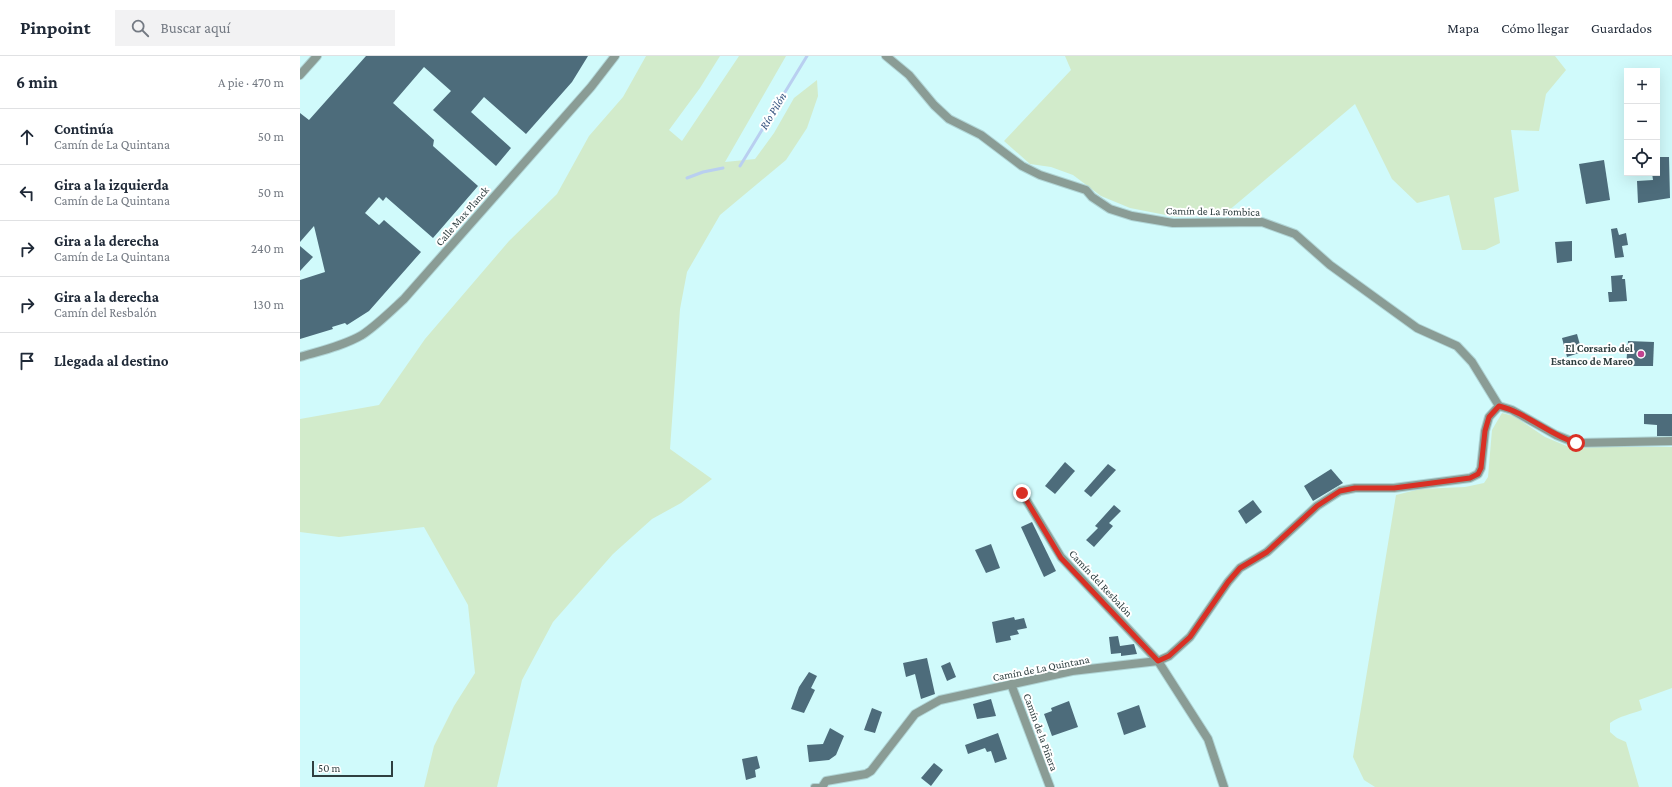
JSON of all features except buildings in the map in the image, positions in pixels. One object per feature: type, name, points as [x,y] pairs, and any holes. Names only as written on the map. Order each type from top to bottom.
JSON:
[{"type":"street","points":[[300,75],[317,56]]},
{"type":"street","name":"Calle Max Planck","points":[[300,357],[341,344],[361,335],[380,322],[404,298],[591,87],[613,56]]},
{"type":"street","name":"Camín de La Fombica","points":[[886,56],[909,75],[934,105],[949,119],[994,144],[1022,166],[1040,175],[1086,190],[1092,197],[1110,209],[1132,216],[1173,223],[1262,222],[1283,228],[1295,234],[1330,265],[1417,328],[1434,338],[1457,346],[1472,362],[1499,406]]},
{"type":"street","points":[[1499,406],[1512,410],[1556,435],[1576,443],[1672,441]]},
{"type":"street","name":"Camín de La Quintana","points":[[822,787],[826,781],[866,774],[871,771],[907,722],[928,705],[940,700],[1072,671],[1158,661],[1169,656],[1190,637],[1228,582],[1240,568],[1267,552],[1317,506],[1340,491],[1355,488],[1406,487],[1470,478],[1478,474],[1481,468],[1485,431],[1489,417],[1499,406]]},
{"type":"street","name":"Camín del Resbalón","points":[[1022,493],[1061,558],[1158,661],[1208,739],[1224,787]]},
{"type":"street","name":"Camín de la Piñera","points":[[1011,684],[1050,787]]},
{"type":"lane","points":[[814,787],[819,787]]},
{"type":"green space","points":[[646,56],[720,56],[700,88],[669,130],[682,141],[739,56],[786,56],[725,162],[755,159],[774,133],[794,98],[817,80],[818,96],[807,128],[786,160],[720,215],[687,272],[680,309],[670,449],[712,479],[681,503],[652,519],[613,554],[553,622],[522,680],[497,787],[424,787],[434,746],[454,706],[475,673],[468,605],[424,527],[339,537],[300,532],[300,419],[379,405],[425,339],[509,241],[557,194],[589,136],[623,97]]},
{"type":"green space","points":[[1065,56],[1555,56],[1566,70],[1546,94],[1539,131],[1511,130],[1519,191],[1494,198],[1500,243],[1485,250],[1462,250],[1449,195],[1417,203],[1392,179],[1355,104],[1227,212],[1176,217],[1130,208],[1101,196],[1073,175],[1051,167],[1030,164],[1004,141],[1071,70]]},
{"type":"green space","points":[[1502,413],[1514,416],[1545,437],[1569,447],[1672,447],[1672,688],[1639,700],[1642,710],[1610,723],[1610,732],[1617,738],[1626,742],[1639,787],[1375,787],[1364,780],[1353,757],[1396,495],[1420,489],[1465,487],[1484,483],[1488,477],[1492,430]]},
{"type":"waterway","name":"Río Pilón","points":[[740,166],[807,56]]},
{"type":"waterway","name":"Río Pilón","points":[[687,178],[703,172],[723,168]]},
{"type":"place","name":"El Corsario del Estanco de Mareo","points":[[1641,354]]},
{"type":"route","points":[[1022,493],[1061,558],[1158,661],[1169,656],[1190,637],[1228,582],[1240,568],[1267,552],[1317,506],[1340,491],[1348,488],[1406,487],[1470,478],[1478,474],[1481,468],[1485,431],[1489,417],[1499,406],[1512,410],[1556,435],[1576,443]]}]
